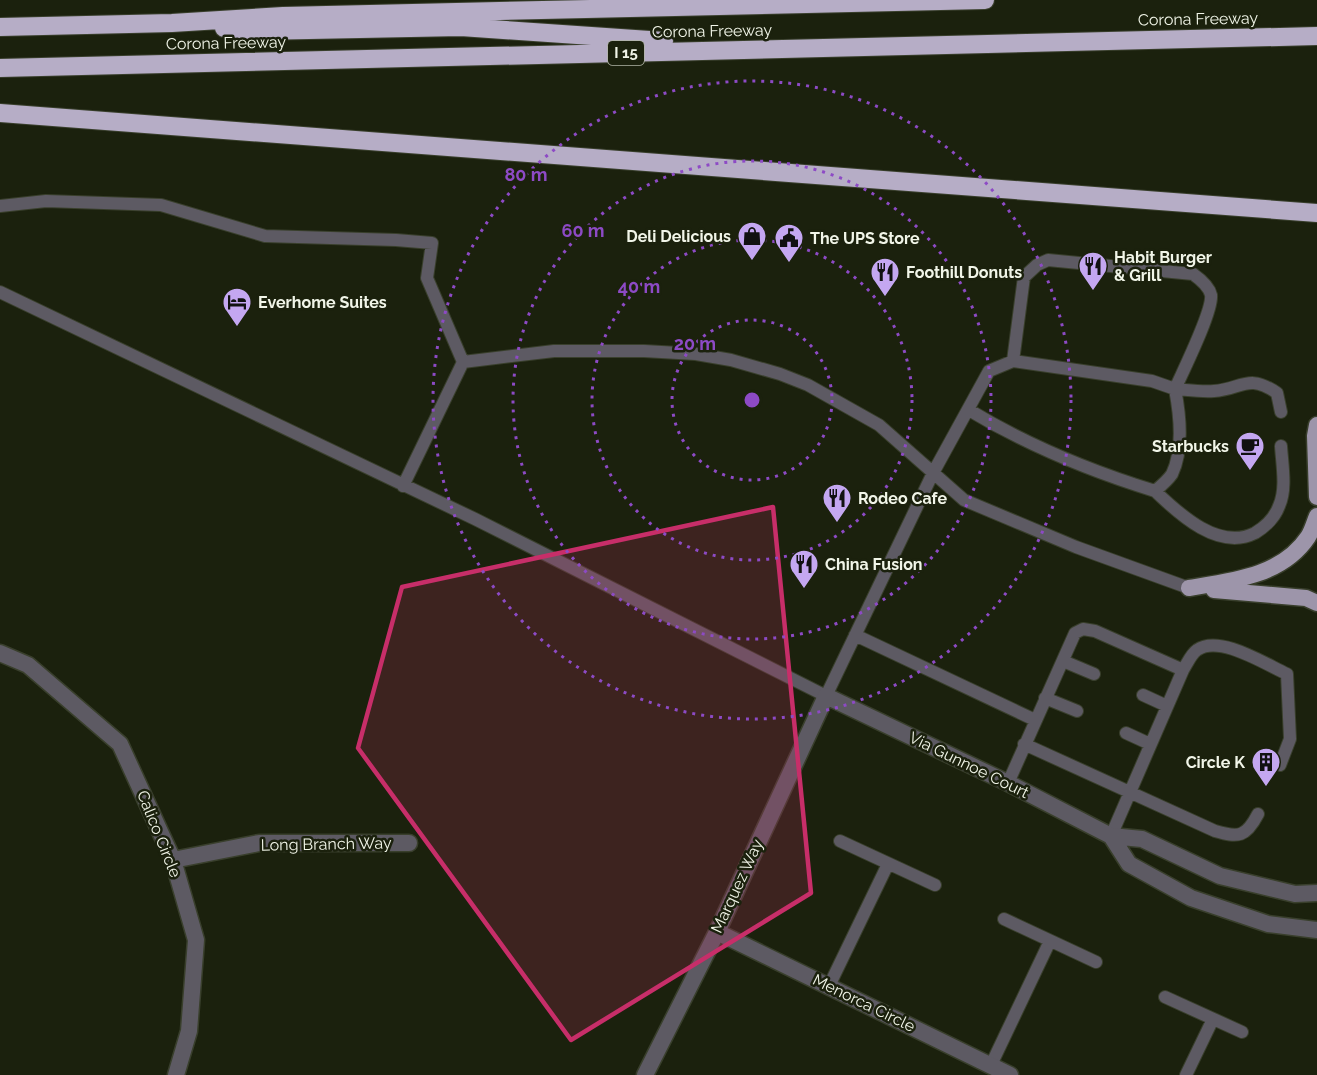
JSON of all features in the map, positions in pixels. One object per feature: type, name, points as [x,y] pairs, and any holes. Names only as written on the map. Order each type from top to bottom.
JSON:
[{"type":"highway","points":[[0,27],[172,23],[283,16],[985,0]]},
{"type":"highway","points":[[172,23],[258,31],[461,27],[774,49]]},
{"type":"highway","name":"Corona Freeway","points":[[0,68],[1317,36]]},
{"type":"highway","points":[[0,113],[1317,213]]},
{"type":"main road","points":[[1317,425],[1315,436],[1317,497]]},
{"type":"main road","points":[[1190,588],[1231,582],[1270,569],[1292,556],[1309,536],[1317,516]]},
{"type":"main road","points":[[1190,588],[1306,598],[1317,603]]},
{"type":"street","name":"Calico Circle","points":[[0,653],[28,665],[120,744],[173,860],[196,940],[189,1030],[176,1075]]},
{"type":"street","name":"Marquez Way","points":[[645,1075],[717,932],[826,696]]},
{"type":"street","name":"Via Gunnoe Court","points":[[826,696],[1008,783],[1111,836],[1142,839],[1220,876],[1294,894],[1317,893]]},
{"type":"street","points":[[1111,836],[1129,864],[1191,898],[1268,924],[1317,930]]},
{"type":"street","name":"Long Branch Way","points":[[173,860],[259,843],[409,843]]},
{"type":"street","name":"Menorca Circle","points":[[717,932],[1010,1075]]},
{"type":"lane","points":[[0,206],[46,201],[162,205],[265,236],[432,243],[427,278],[463,362],[403,486]]},
{"type":"lane","points":[[1013,361],[1024,278],[1037,265],[1048,260],[1193,274],[1203,282],[1211,295],[1208,311],[1176,389],[1180,412],[1178,453],[1171,475],[1155,491]]},
{"type":"lane","points":[[0,292],[485,525],[826,696],[933,473],[989,371],[1013,361],[1152,381],[1176,389],[1212,392],[1240,384],[1260,384],[1277,393],[1281,412]]},
{"type":"lane","points":[[463,362],[554,351],[607,350],[696,354],[731,360],[780,374],[808,385],[879,425],[964,500],[1076,547],[1190,588]]},
{"type":"lane","points":[[969,410],[1009,434],[1052,453],[1106,476],[1155,491],[1178,513],[1201,527],[1231,538],[1246,537],[1266,525],[1280,505],[1281,446]]},
{"type":"lane","points":[[1008,783],[1075,633],[1083,630],[1095,631],[1183,670]]},
{"type":"lane","points":[[855,635],[1035,720]]},
{"type":"lane","points":[[1111,836],[1183,670],[1196,650],[1208,645],[1222,644],[1287,674],[1290,739],[1280,765]]},
{"type":"lane","points":[[1063,661],[1094,674]]},
{"type":"lane","points":[[1143,695],[1167,706]]},
{"type":"lane","points":[[1045,698],[1077,711]]},
{"type":"lane","points":[[1126,733],[1150,744]]},
{"type":"lane","points":[[1024,744],[1230,836],[1242,835],[1250,828],[1258,814]]},
{"type":"lane","points":[[840,841],[935,885]]},
{"type":"lane","points":[[830,986],[888,864]]},
{"type":"lane","points":[[1004,919],[1096,962]]},
{"type":"lane","points":[[991,1065],[1050,941]]},
{"type":"lane","points":[[1165,997],[1242,1032]]},
{"type":"lane","points":[[1186,1075],[1213,1018]]},
{"type":"highlighted area","points":[[773,507],[811,893],[571,1040],[358,748],[402,587]]},
{"type":"place","name":"Deli Delicious","points":[[752,262]]},
{"type":"place","name":"The UPS Store","points":[[789,264]]},
{"type":"place","name":"Habit Burger & Grill","points":[[1093,292]]},
{"type":"place","name":"Foothill Donuts","points":[[885,298]]},
{"type":"place","name":"Everhome Suites","points":[[237,328]]},
{"type":"place","name":"Starbucks","points":[[1250,472]]},
{"type":"place","name":"Rodeo Cafe","points":[[837,524]]},
{"type":"place","name":"China Fusion","points":[[804,590]]},
{"type":"place","name":"Circle K","points":[[1266,788]]}]
